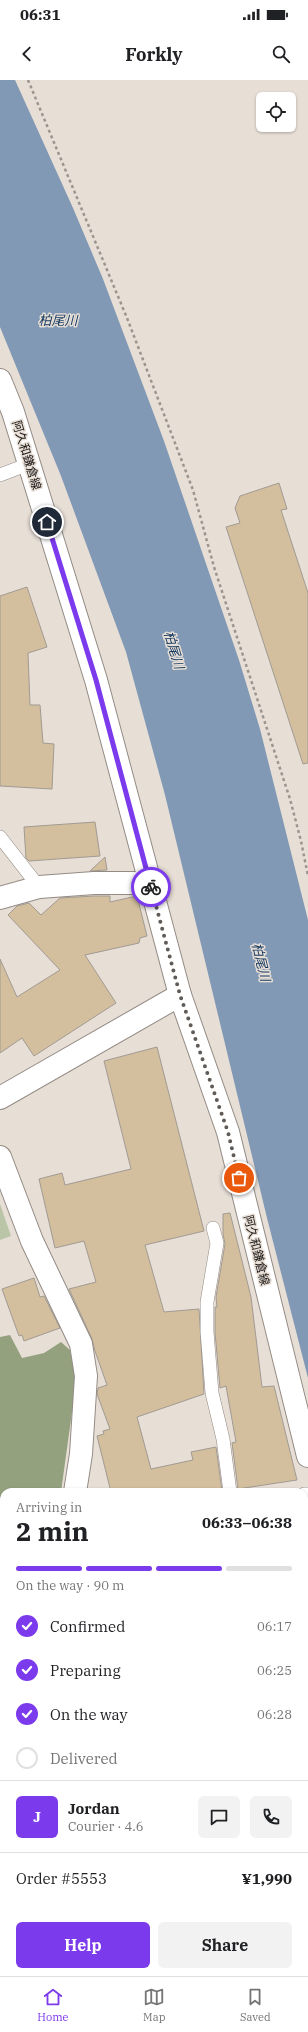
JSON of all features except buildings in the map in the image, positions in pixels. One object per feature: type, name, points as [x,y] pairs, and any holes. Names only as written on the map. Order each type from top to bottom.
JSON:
[{"type":"main road","name":"阿久和鎌倉線","points":[[0,380],[13,412],[96,680],[180,995],[228,1132],[308,1456]]},
{"type":"main road","points":[[0,898],[39,887],[94,883],[150,883]]},
{"type":"main road","points":[[0,1098],[180,995]]},
{"type":"main road","points":[[0,1156],[32,1241],[81,1344],[86,1376],[81,1454],[76,1488]]},
{"type":"lane","points":[[0,475],[29,464]]},
{"type":"lane","points":[[0,836],[39,887]]},
{"type":"lane","points":[[213,1228],[217,1243],[207,1302],[207,1332],[212,1393],[223,1439],[229,1488]]},
{"type":"path","points":[[28,80],[127,318],[193,490],[214,567],[290,799],[308,876]]},
{"type":"green space","points":[[0,1204],[11,1236],[0,1240]]},
{"type":"green space","points":[[10,1335],[22,1358],[44,1353],[61,1342],[70,1350],[76,1383],[62,1488],[0,1488],[0,1337]]},
{"type":"water","name":"柏尾川","points":[[0,80],[15,80],[73,208],[103,279],[164,441],[239,660],[260,729],[308,920],[308,1378],[267,1218],[165,795],[126,652],[61,476],[0,327]]},
{"type":"way so far","points":[[151,887],[180,995],[228,1132],[239,1178]]},
{"type":"route","points":[[47,522],[96,680],[151,887]]}]
